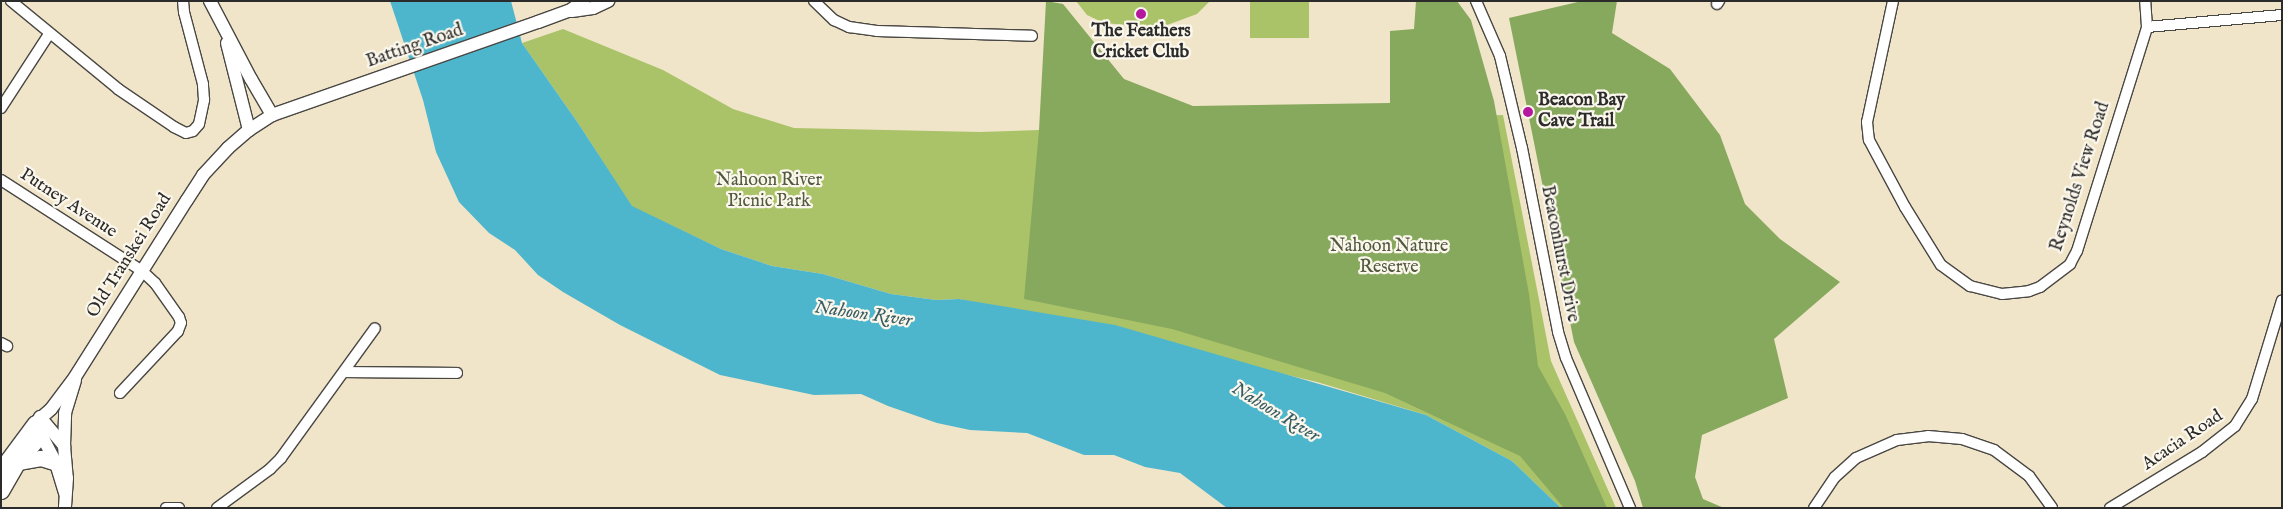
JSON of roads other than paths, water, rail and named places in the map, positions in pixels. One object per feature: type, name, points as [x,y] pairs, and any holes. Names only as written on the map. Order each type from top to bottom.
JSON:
[{"type":"highway","points":[[1,491],[43,421]]},
{"type":"highway","points":[[1,469],[43,421]]},
{"type":"highway","points":[[18,462],[41,458],[56,463]]},
{"type":"main road","points":[[210,1],[272,115]]},
{"type":"main road","name":"Batting Road","points":[[569,11],[584,1]]},
{"type":"main road","name":"Batting Road","points":[[272,115],[569,11],[593,8],[608,1]]},
{"type":"main road","points":[[222,23],[249,130]]},
{"type":"main road","name":"Old Transkei Road","points":[[43,421],[75,377],[203,175],[228,148],[249,130],[272,115]]},
{"type":"main road","points":[[65,508],[67,478],[64,446],[65,414],[75,377]]},
{"type":"main road","points":[[43,421],[64,446]]},
{"type":"main road","points":[[43,421],[65,493]]},
{"type":"street","points":[[11,1],[87,66],[137,102],[186,133],[193,132],[202,119],[203,84],[184,12],[183,1]]},
{"type":"street","points":[[814,1],[834,20],[849,27],[877,31],[1032,36]]},
{"type":"street","name":"Beaconhurst Drive","points":[[1476,1],[1500,56],[1522,148],[1558,332],[1566,358],[1630,508]]},
{"type":"street","name":"Reynolds View Road","points":[[1893,1],[1867,122],[1869,140],[1905,207],[1941,265],[1970,286],[2002,294],[2022,293],[2040,287],[2070,264],[2077,251],[2147,28],[2145,1]]},
{"type":"street","points":[[2147,28],[2282,15]]},
{"type":"street","points":[[1,108],[49,34]]},
{"type":"street","name":"Putney Avenue","points":[[1,180],[142,271],[180,317],[181,326],[174,336],[120,393]]},
{"type":"street","name":"Acacia Road","points":[[2110,508],[2202,452],[2235,426],[2252,399],[2282,300]]},
{"type":"street","points":[[217,508],[270,469],[281,458],[375,328]]},
{"type":"street","points":[[344,372],[456,373]]},
{"type":"street","points":[[1814,508],[1835,476],[1856,458],[1897,440],[1928,436],[1962,439],[1994,450],[2029,476],[2052,508]]},
{"type":"street","points":[[166,508],[179,508]]},
{"type":"water","name":"Nahoon River","points":[[390,1],[511,1],[522,43],[578,123],[632,206],[721,249],[772,266],[823,274],[891,294],[936,300],[959,299],[1115,325],[1426,415],[1512,461],[1561,508],[1227,508],[1180,473],[1145,467],[1114,455],[1084,455],[1027,433],[970,430],[937,423],[888,406],[861,394],[814,395],[720,375],[620,325],[563,292],[538,275],[515,250],[489,233],[459,202],[436,152],[423,100]]},
{"type":"place","name":"The Feathers Cricket Club","points":[[1141,14]]},
{"type":"place","name":"Beacon Bay Cave Trail","points":[[1528,112]]},
{"type":"park label","name":"Nahoon River Picnic Park","points":[[769,192]]},
{"type":"park label","name":"Nahoon Nature Reserve","points":[[1389,258]]}]
